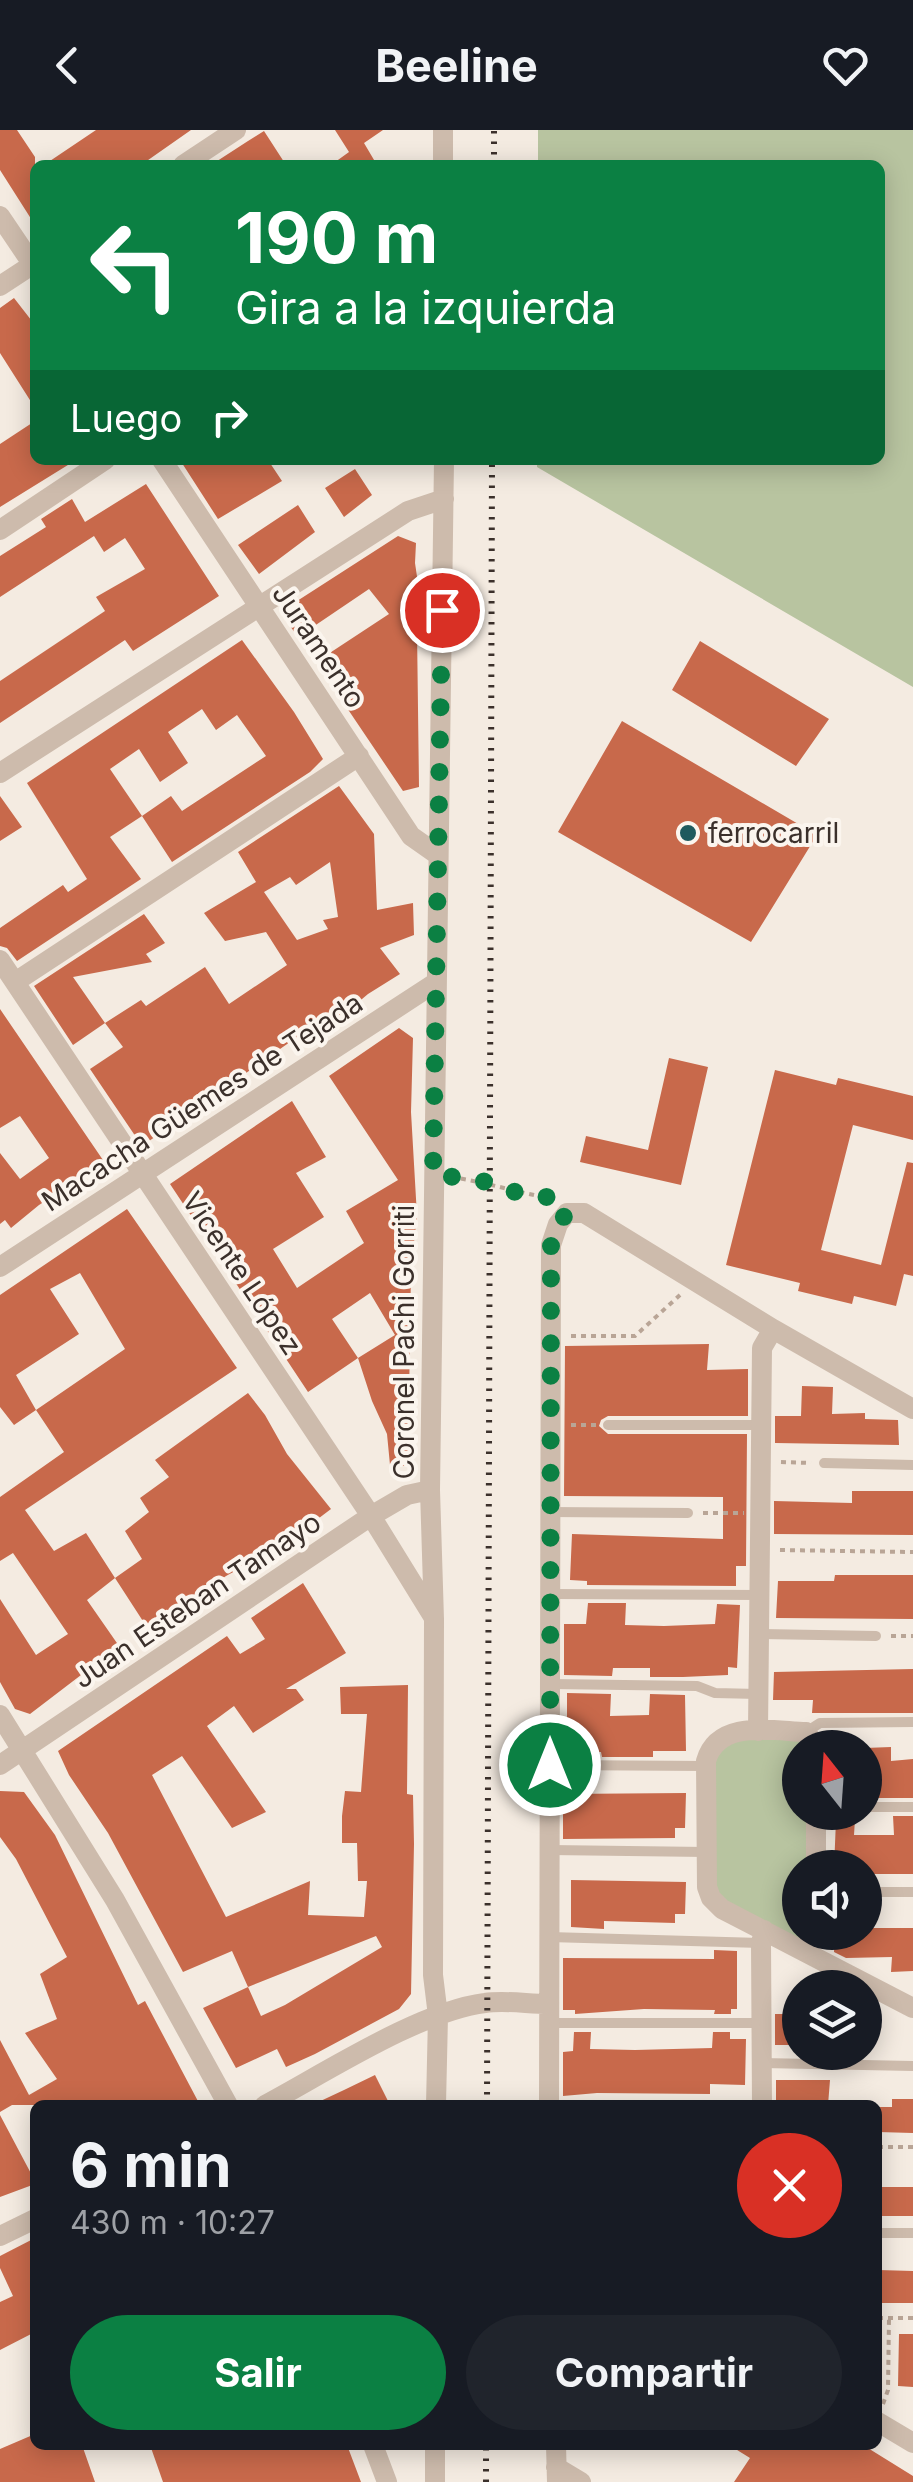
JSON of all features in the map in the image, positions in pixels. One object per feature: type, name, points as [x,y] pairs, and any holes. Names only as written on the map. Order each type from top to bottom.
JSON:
[{"type":"street","points":[[191,160],[236,130]]},
{"type":"street","points":[[443,130],[444,160]]},
{"type":"street","points":[[0,216],[30,259]]},
{"type":"street","points":[[0,286],[30,267]]},
{"type":"street","points":[[0,530],[98,465]]},
{"type":"street","name":"Juramento","points":[[165,465],[411,836],[438,855]]},
{"type":"street","name":"Coronel Pachi Gorriti","points":[[436,2100],[430,1490],[444,465]]},
{"type":"street","points":[[0,772],[408,512],[444,499]]},
{"type":"street","points":[[15,982],[359,756]]},
{"type":"street","name":"Vicente López","points":[[0,960],[370,1516],[434,1619]]},
{"type":"street","name":"Macacha Güemes de Tejada","points":[[0,1267],[435,983]]},
{"type":"street","points":[[548,2100],[551,1245],[558,1224],[567,1213],[584,1213],[913,1409]]},
{"type":"street","points":[[758,1730],[762,1348],[773,1328]]},
{"type":"street","name":"Juan Esteban Tamayo","points":[[0,1766],[370,1516],[407,1495],[430,1490]]},
{"type":"street","points":[[0,1714],[115,1900],[225,2100]]},
{"type":"street","points":[[782,1734],[758,1730],[724,1736],[709,1751],[706,1887],[711,1898],[762,1936],[816,1957],[913,2008]]},
{"type":"street","points":[[762,1936],[762,2100]]},
{"type":"street","points":[[816,1950],[816,1957]]},
{"type":"street","points":[[274,2100],[438,2016],[487,2002],[548,2014]]},
{"type":"street","points":[[0,2236],[30,2221]]},
{"type":"street","points":[[882,2423],[913,2443]]},
{"type":"street","points":[[375,2450],[387,2482]]},
{"type":"street","points":[[435,2450],[435,2482]]},
{"type":"street","points":[[556,2475],[581,2482]]},
{"type":"lane","points":[[608,1424],[761,1425]]},
{"type":"lane","points":[[824,1463],[913,1465]]},
{"type":"lane","points":[[550,1512],[688,1513]]},
{"type":"lane","points":[[551,1594],[761,1595]]},
{"type":"lane","points":[[760,1634],[876,1636]]},
{"type":"lane","points":[[550,1684],[697,1686],[715,1693],[758,1694]]},
{"type":"lane","points":[[819,1730],[824,1722],[913,1722]]},
{"type":"lane","points":[[550,1765],[706,1766]]},
{"type":"lane","points":[[882,1807],[913,1807]]},
{"type":"lane","points":[[550,1850],[706,1852]]},
{"type":"lane","points":[[882,1892],[913,1892]]},
{"type":"lane","points":[[548,1937],[762,1936]]},
{"type":"lane","points":[[548,2014],[762,2022]]},
{"type":"lane","points":[[762,2063],[913,2066]]},
{"type":"lane","points":[[882,2233],[913,2233]]},
{"type":"path","points":[[433,1174],[554,1198],[567,1213]]},
{"type":"path","points":[[551,1336],[635,1336],[694,1281]]},
{"type":"path","points":[[551,1425],[608,1424]]},
{"type":"path","points":[[761,1462],[824,1463]]},
{"type":"path","points":[[688,1513],[761,1514]]},
{"type":"path","points":[[761,1550],[913,1552]]},
{"type":"path","points":[[876,1636],[913,1636]]},
{"type":"path","points":[[882,2147],[913,2147]]},
{"type":"path","points":[[882,2318],[913,2318]]},
{"type":"path","points":[[882,2408],[888,2390],[888,2318]]},
{"type":"green space","points":[[538,130],[913,130],[913,687],[537,467],[885,465],[885,160],[538,160]]},
{"type":"green space","points":[[782,1735],[782,1830],[816,1830],[816,1850],[782,1850],[782,1938],[711,1898],[715,1742]]},
{"type":"building","points":[[0,130],[17,130],[35,157],[30,160],[30,217],[0,170]]},
{"type":"building","points":[[96,130],[191,130],[148,160],[51,160]]},
{"type":"building","points":[[335,130],[383,130],[364,143],[374,160],[338,160],[349,152]]},
{"type":"building","points":[[264,131],[283,160],[219,160]]},
{"type":"building","points":[[14,298],[30,319],[30,400],[0,353],[0,308]]},
{"type":"building","points":[[30,424],[30,465],[68,465],[0,507],[0,444]]},
{"type":"building","points":[[183,465],[271,465],[282,481],[218,519]]},
{"type":"building","points":[[355,469],[372,495],[344,517],[325,488]]},
{"type":"building","points":[[146,484],[219,596],[133,651],[125,640],[0,723],[0,681],[105,611],[96,597],[145,569],[125,538],[104,552],[94,536],[0,597],[0,556],[46,527],[41,519],[72,499],[85,522]]},
{"type":"building","points":[[298,505],[315,532],[259,574],[238,545]]},
{"type":"building","points":[[398,536],[416,543],[420,597],[419,787],[403,791],[316,662],[389,614],[369,589],[298,637],[280,612]]},
{"type":"building","points":[[242,640],[323,759],[310,772],[172,862],[142,816],[110,837],[141,879],[17,961],[7,948],[0,946],[0,928],[63,885],[68,892],[87,879],[27,783]],"holes":[[[202,709],[216,730],[237,715],[266,756],[182,811],[171,796],[142,816],[110,769],[139,749],[160,782],[188,763],[168,732]]]},
{"type":"building","name":"ferrocarril","points":[[700,641],[829,719],[796,766],[672,690]]},
{"type":"building","name":"ferrocarril","points":[[622,721],[817,835],[751,942],[558,832]]},
{"type":"building","points":[[339,786],[374,834],[377,910],[413,903],[414,935],[380,948],[400,974],[349,1010],[290,1042],[142,1146],[90,1069],[123,1047],[105,1023],[141,1000],[146,1006],[205,967],[229,1004],[287,965],[266,932],[225,941],[204,913],[256,882],[238,852]],"holes":[[[330,862],[338,917],[323,920],[328,929],[297,940],[264,892],[290,877],[296,885]]]},
{"type":"building","points":[[0,796],[22,827],[0,841]]},
{"type":"building","points":[[144,914],[165,943],[146,954],[152,962],[73,977],[105,1023],[73,1045],[34,986]]},
{"type":"building","points":[[0,1009],[105,1163],[11,1228],[5,1220],[0,1224],[0,1153],[20,1179],[49,1158],[20,1116],[0,1128]]},
{"type":"building","points":[[399,1028],[413,1038],[411,1112],[417,1216],[411,1269],[408,1466],[390,1465],[387,1434],[358,1358],[308,1392],[170,1184],[292,1101],[326,1157],[296,1173],[324,1217],[273,1249],[297,1288],[364,1243],[346,1211],[398,1180],[329,1076]],"holes":[[[370,1293],[395,1335],[358,1358],[332,1319]]]},
{"type":"building","points":[[669,1058],[708,1067],[681,1185],[580,1162],[586,1136],[648,1150]]},
{"type":"building","points":[[775,1070],[836,1085],[838,1078],[913,1096],[913,1140],[853,1125],[821,1250],[881,1265],[907,1162],[913,1163],[913,1276],[904,1274],[896,1306],[854,1296],[852,1304],[798,1291],[800,1283],[726,1265]]},
{"type":"building","points":[[127,1209],[237,1368],[25,1510],[54,1551],[86,1533],[115,1578],[87,1600],[119,1646],[30,1714],[15,1709],[0,1682],[0,1599],[36,1655],[68,1634],[13,1553],[0,1561],[0,1497],[64,1452],[36,1410],[14,1425],[0,1407],[0,1295]],"holes":[[[80,1273],[125,1349],[36,1410],[16,1375],[79,1334],[50,1289]]]},
{"type":"building","points":[[709,1344],[707,1370],[748,1369],[748,1416],[608,1416],[599,1426],[608,1434],[747,1434],[746,1566],[736,1566],[736,1586],[587,1585],[587,1581],[570,1580],[572,1534],[723,1539],[723,1497],[564,1496],[565,1346]]},
{"type":"building","points":[[802,1386],[833,1387],[832,1414],[865,1413],[865,1419],[898,1420],[899,1445],[775,1443],[775,1416],[801,1416]]},
{"type":"building","points":[[248,1393],[287,1454],[331,1509],[286,1543],[226,1576],[150,1632],[115,1578],[142,1559],[125,1531],[149,1512],[140,1498],[169,1477],[155,1460]]},
{"type":"building","points":[[852,1491],[913,1491],[913,1535],[774,1534],[774,1501],[852,1503]]},
{"type":"building","points":[[835,1575],[913,1575],[913,1619],[776,1618],[778,1581],[834,1581]]},
{"type":"building","points":[[303,1583],[346,1653],[286,1689],[296,1689],[304,1700],[253,1733],[234,1706],[207,1726],[266,1812],[232,1828],[182,1756],[152,1775],[226,1917],[310,1881],[308,1915],[364,1917],[367,1881],[358,1881],[357,1843],[342,1843],[342,1816],[345,1791],[361,1792],[367,1714],[341,1714],[340,1687],[408,1685],[407,1794],[413,1795],[414,1844],[411,1994],[399,2009],[286,2067],[277,2049],[236,2068],[203,2008],[248,1987],[232,1951],[183,1972],[108,1833],[69,1775],[58,1751],[227,1636],[240,1654],[265,1639],[251,1618]],"holes":[[[376,1936],[382,1947],[261,2016],[248,1987]]]},
{"type":"building","points":[[588,1603],[626,1603],[625,1625],[664,1626],[715,1624],[717,1604],[740,1605],[737,1668],[728,1667],[728,1675],[683,1677],[650,1677],[650,1668],[613,1668],[612,1676],[564,1675],[564,1624],[586,1624]]},
{"type":"building","points":[[913,1669],[913,1713],[812,1713],[813,1700],[773,1700],[774,1672]]},
{"type":"building","points":[[567,1693],[611,1694],[610,1716],[649,1715],[650,1694],[685,1695],[686,1751],[653,1751],[653,1757],[567,1752]]},
{"type":"building","points":[[882,1747],[891,1747],[891,1761],[913,1759],[913,1798],[882,1798]]},
{"type":"building","points":[[0,1791],[24,1792],[55,1835],[138,2005],[145,2001],[197,2100],[30,2100],[30,2105],[12,2105],[0,2112],[0,2040],[29,2095],[57,2079],[25,2033],[57,2019],[40,1974],[67,1957],[16,1859],[0,1837]]},
{"type":"building","points":[[686,1793],[685,1828],[675,1828],[675,1838],[563,1839],[563,1794]]},
{"type":"building","points":[[893,1816],[913,1816],[913,1874],[882,1874],[882,1850],[835,1850],[836,1830],[854,1830],[854,1835],[894,1835]]},
{"type":"building","points":[[571,1880],[686,1882],[685,1914],[675,1914],[675,1923],[604,1921],[604,1929],[571,1927]]},
{"type":"building","points":[[882,1928],[913,1928],[913,1971],[891,1972],[892,1957],[846,1958],[834,1952],[882,1950]]},
{"type":"building","points":[[714,1950],[737,1951],[737,2009],[731,2009],[731,2014],[714,2014],[715,2010],[644,2009],[575,2014],[575,2010],[563,2010],[563,1958],[714,1959]]},
{"type":"building","points":[[775,2014],[782,2014],[782,2045],[775,2045]]},
{"type":"building","points":[[574,2032],[591,2032],[590,2049],[635,2050],[712,2048],[713,2032],[730,2032],[730,2039],[746,2039],[745,2085],[710,2084],[710,2094],[563,2096],[563,2052],[573,2051]]},
{"type":"building","points":[[375,2075],[388,2100],[323,2100]]},
{"type":"building","points":[[776,2080],[830,2080],[828,2100],[776,2100]]},
{"type":"building","points":[[892,2099],[913,2099],[913,2133],[882,2132],[882,2107],[892,2107]]},
{"type":"building","points":[[0,2115],[30,2172],[30,2186],[0,2197]]},
{"type":"building","points":[[882,2187],[913,2187],[913,2216],[882,2216]]},
{"type":"building","points":[[30,2241],[30,2335],[0,2350],[0,2302],[13,2296],[0,2268],[0,2256]]},
{"type":"building","points":[[882,2270],[913,2271],[913,2303],[882,2303]]},
{"type":"building","points":[[899,2334],[913,2334],[913,2387],[898,2386]]},
{"type":"building","points":[[30,2436],[30,2450],[84,2450],[95,2482],[0,2482],[0,2449]]},
{"type":"building","points":[[152,2450],[349,2450],[361,2482],[163,2482]]},
{"type":"building","points":[[737,2450],[871,2450],[913,2476],[913,2482],[734,2482],[750,2458]]},
{"type":"railway","points":[[494,130],[494,160]]},
{"type":"railway","points":[[487,2100],[492,465]]},
{"type":"railway","points":[[486,2450],[486,2482]]},
{"type":"place","name":"ferrocarril","points":[[688,833]]},
{"type":"route","points":[[442,610],[433,1174],[554,1198],[567,1213],[553,1234],[551,1245],[550,1765]]}]
